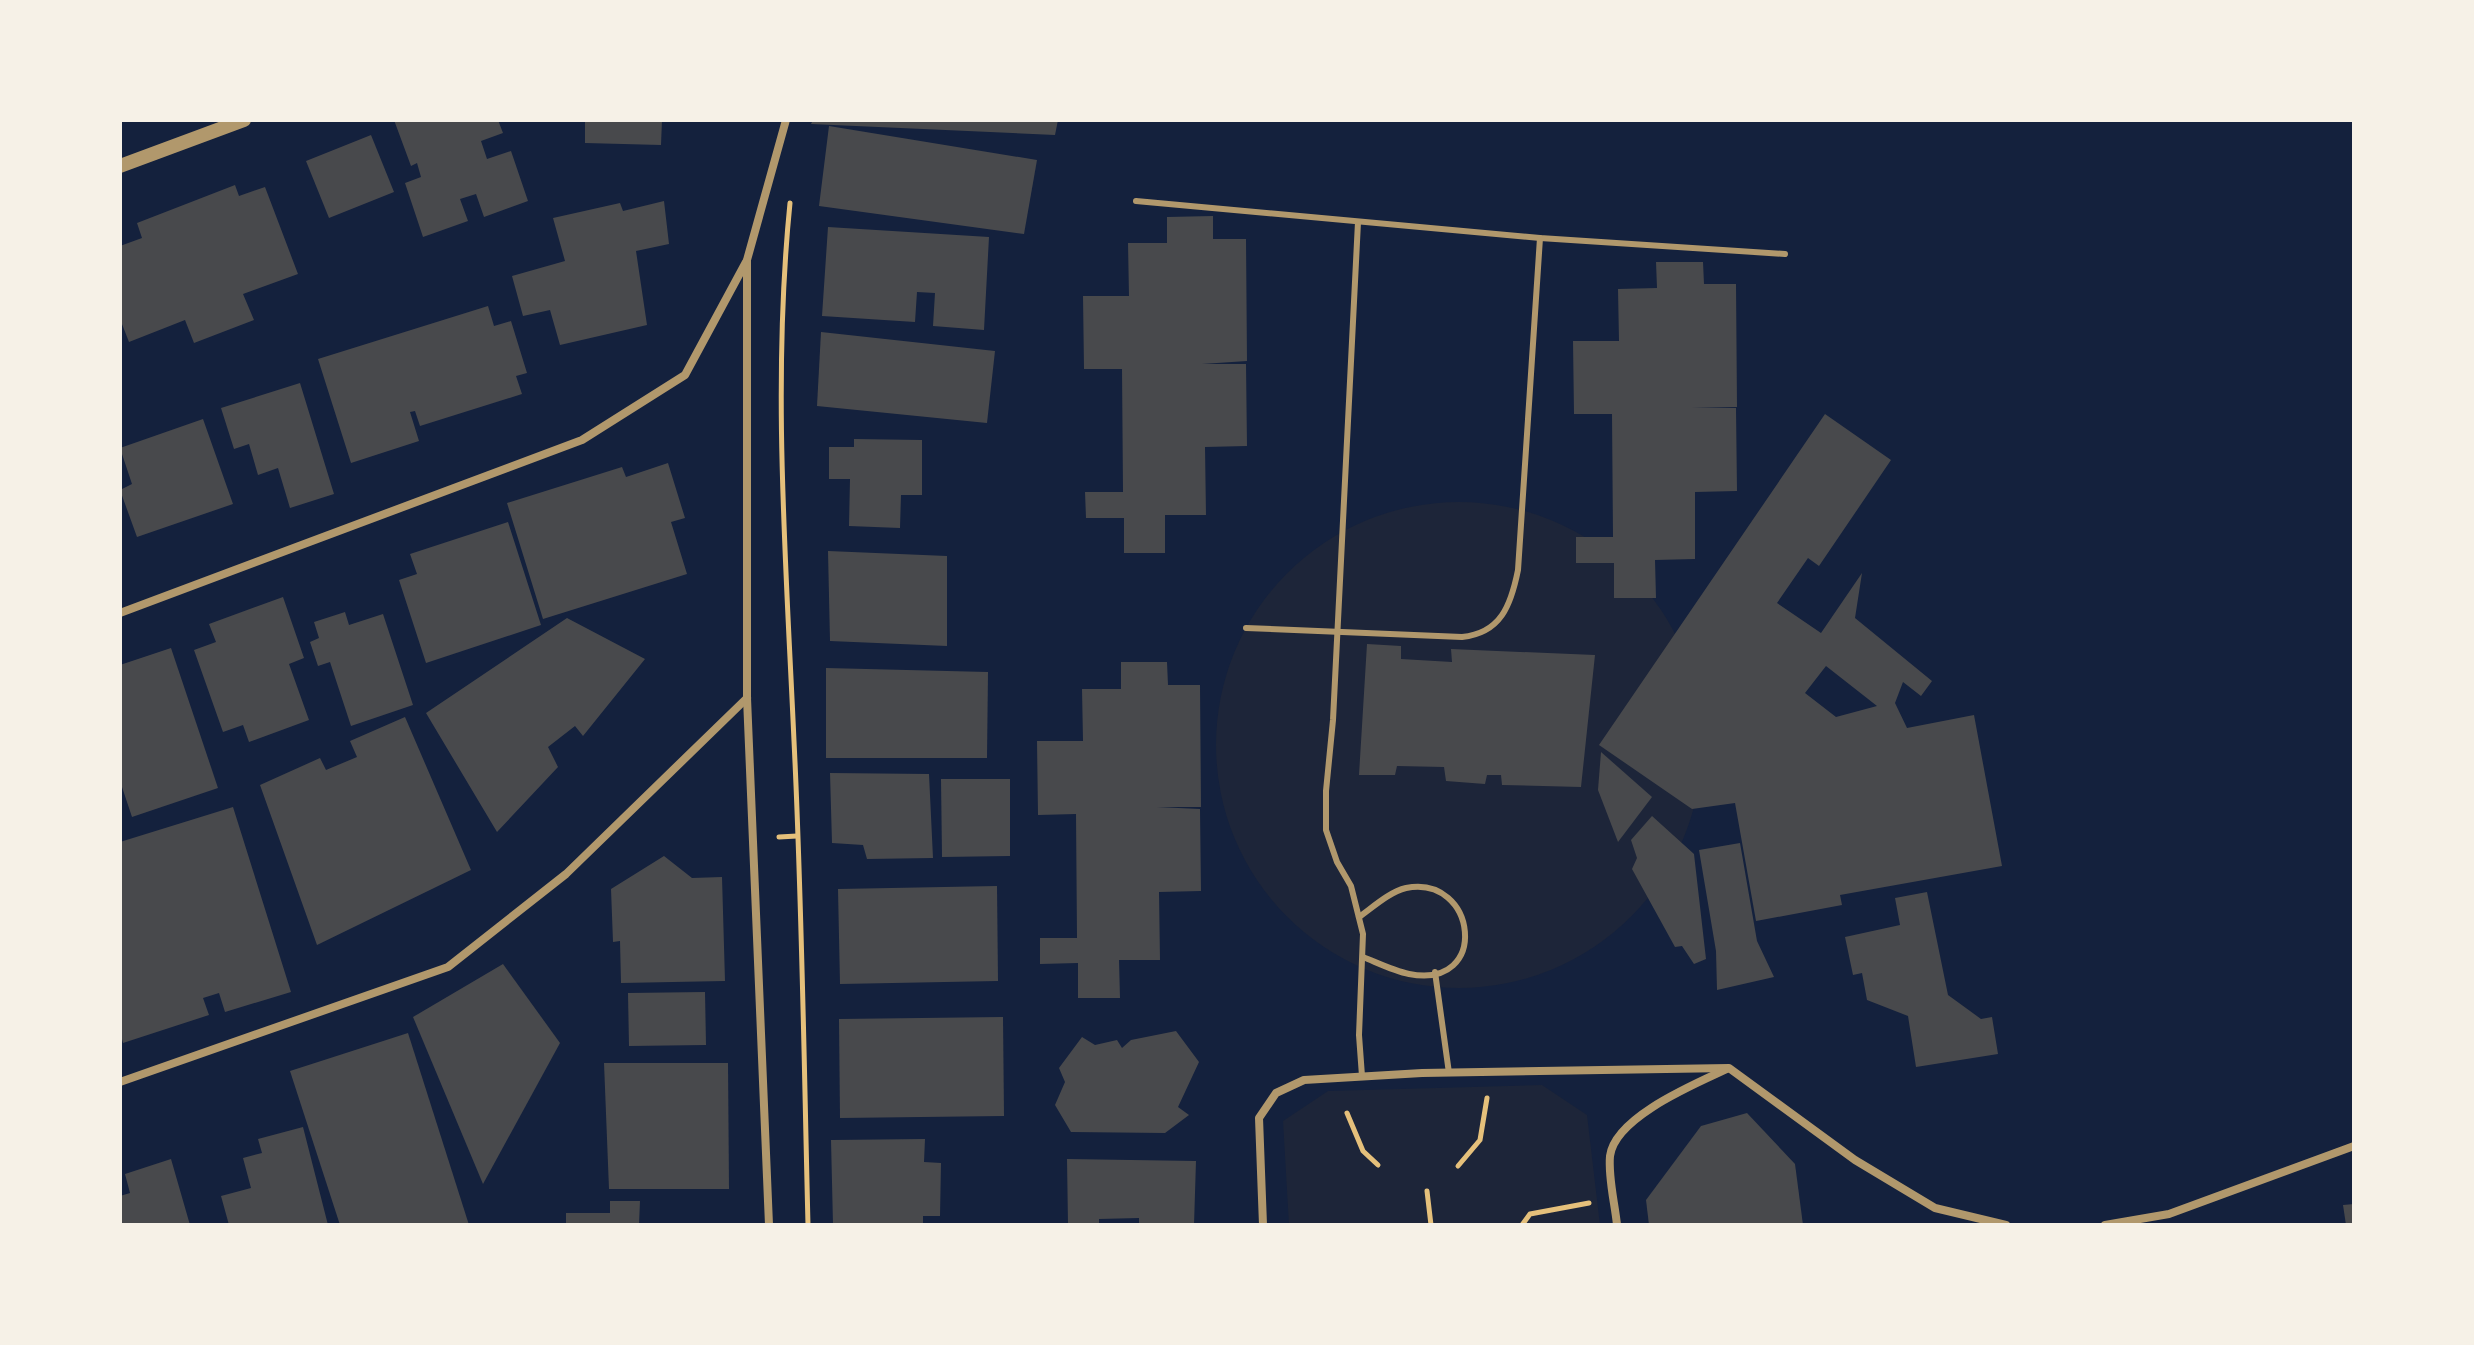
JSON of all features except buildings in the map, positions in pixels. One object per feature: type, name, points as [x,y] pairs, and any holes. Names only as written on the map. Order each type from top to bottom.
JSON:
[{"type":"street","points":[[120,166],[244,120]]},
{"type":"street","points":[[120,613],[582,440],[685,375],[747,260],[786,120]]},
{"type":"street","points":[[747,260],[747,698],[769,1225]]},
{"type":"street","points":[[120,1082],[448,967],[566,874],[747,698]]},
{"type":"street","points":[[1263,1225],[1259,1118],[1276,1093],[1304,1080],[1449,1073],[1729,1068],[1855,1160],[1935,1208],[2006,1225]]},
{"type":"street","points":[[1617,1225],[1610,1155],[1621,1133],[1677,1092],[1729,1068]]},
{"type":"street","points":[[2105,1225],[2169,1214],[2354,1146]]},
{"type":"street","points":[[2169,1214],[2171,1225]]},
{"type":"lane","points":[[1136,201],[1540,238],[1785,254]]},
{"type":"lane","points":[[1358,222],[1326,830],[1337,862],[1351,886],[1359,917],[1363,957],[1359,1035],[1362,1076]]},
{"type":"lane","points":[[1246,628],[1336,634],[1477,636],[1496,627],[1514,593],[1518,570],[1540,238]]},
{"type":"lane","points":[[1359,917],[1404,888],[1424,888],[1446,897],[1461,915],[1468,935],[1463,953],[1451,966],[1435,972],[1412,975],[1363,957]]},
{"type":"lane","points":[[1435,972],[1449,1073]]},
{"type":"path","points":[[790,199],[780,297],[781,425],[808,1225]]},
{"type":"path","points":[[779,837],[797,836]]},
{"type":"path","points":[[1458,1166],[1480,1140],[1487,1098]]},
{"type":"path","points":[[1347,1113],[1363,1151],[1378,1165]]},
{"type":"path","points":[[1427,1191],[1431,1225]]},
{"type":"path","points":[[1522,1225],[1530,1214],[1589,1203]]},
{"type":"shaded area","points":[[1459,502],[1506,507],[1552,521],[1594,543],[1631,573],[1661,610],[1683,652],[1697,698],[1702,745],[1697,792],[1683,838],[1661,880],[1631,917],[1594,947],[1552,969],[1506,983],[1459,988],[1412,983],[1366,969],[1324,947],[1287,917],[1257,880],[1235,838],[1221,792],[1216,745],[1221,698],[1235,652],[1257,610],[1287,573],[1324,543],[1366,521],[1412,507]]},
{"type":"shaded area","points":[[1542,1085],[1587,1115],[1600,1225],[1289,1225],[1283,1121],[1328,1091]]}]
